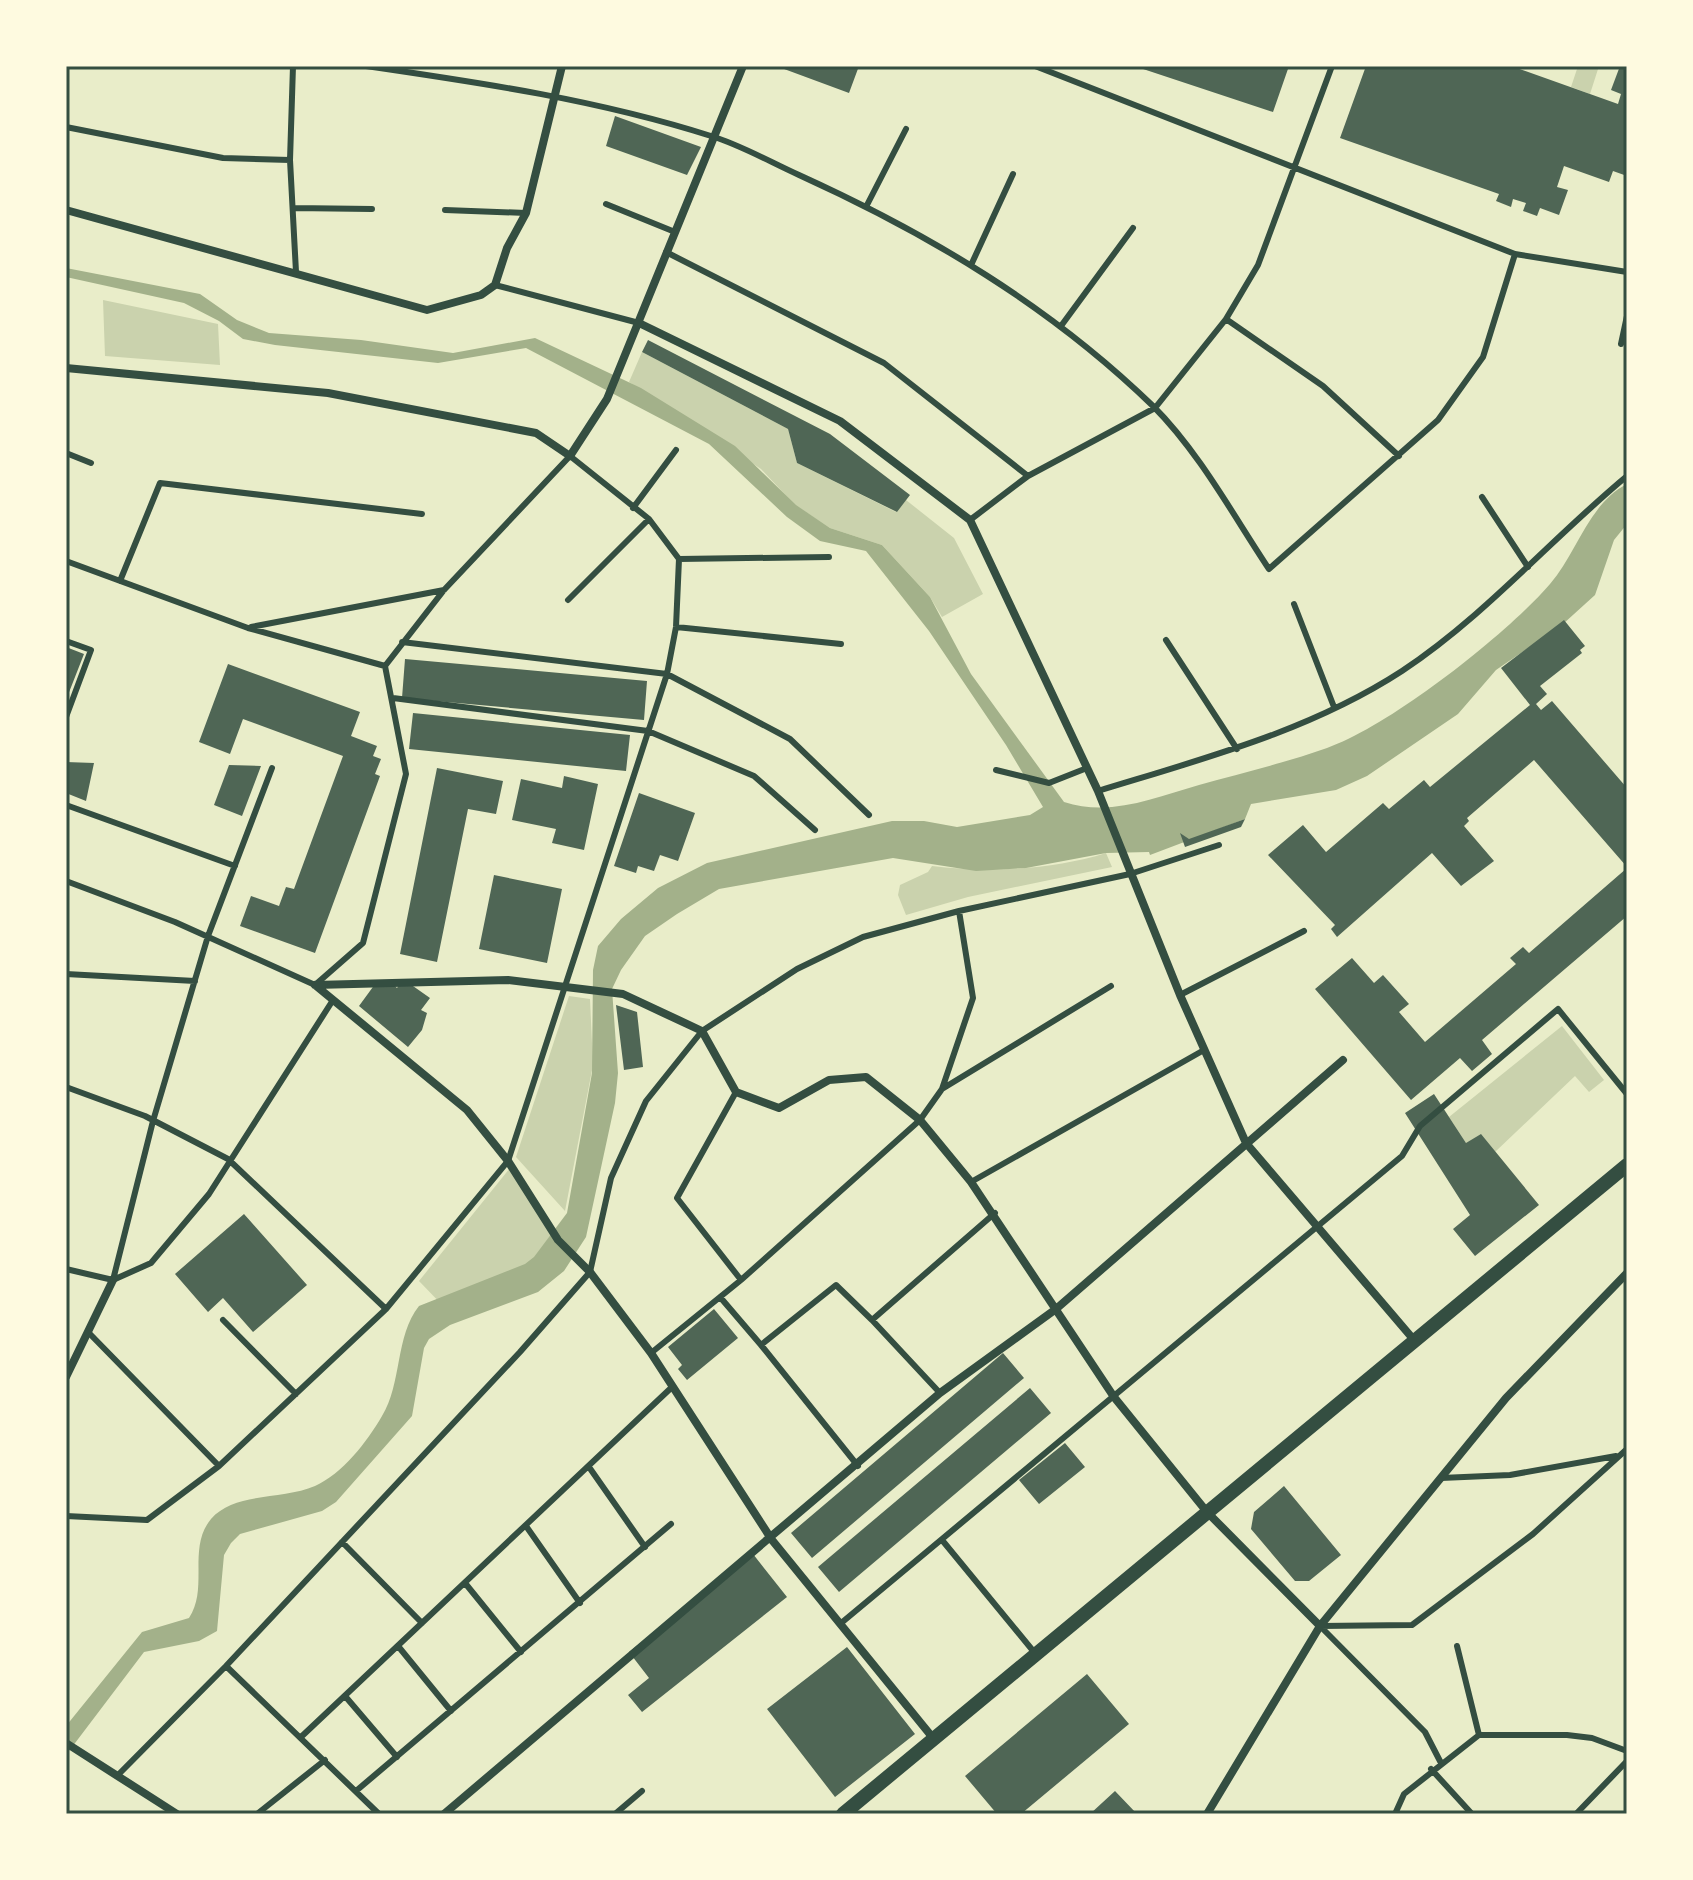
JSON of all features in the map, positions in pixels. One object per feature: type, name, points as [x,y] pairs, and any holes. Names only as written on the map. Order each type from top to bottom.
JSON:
[{"type":"street","points":[[66,210],[427,310],[481,295],[495,285],[507,248],[526,213],[562,66]]},
{"type":"street","points":[[66,368],[101,375],[328,393],[536,433],[570,456],[607,399],[743,66]]},
{"type":"street","points":[[639,323],[840,421],[970,520],[1098,791],[1180,995],[1246,1143],[1414,1340]]},
{"type":"street","points":[[315,985],[508,980],[565,989],[589,987],[623,994],[702,1031],[736,1092],[779,1108],[829,1080],[866,1077],[920,1120],[971,1182],[995,1213],[1114,1397],[1207,1512],[1320,1626]]},
{"type":"street","points":[[315,985],[467,1110],[508,1161],[558,1240],[590,1272],[651,1353],[772,1540],[933,1738]]},
{"type":"street","points":[[444,1814],[772,1540],[940,1393],[1056,1309],[1343,1060]]},
{"type":"street","points":[[843,1814],[1034,1652],[1627,1165]]},
{"type":"street","points":[[1207,1814],[1320,1626],[1506,1398],[1627,1273]]},
{"type":"street","points":[[66,1377],[113,1280]]},
{"type":"street","points":[[66,1743],[177,1814]]},
{"type":"lane","points":[[293,66],[290,160],[296,272]]},
{"type":"lane","points":[[366,66],[554,94],[713,136],[867,205],[972,263],[1061,326],[1155,408],[1210,480],[1269,569],[1438,420],[1483,357],[1515,254]]},
{"type":"lane","points":[[1035,66],[1515,254],[1627,272]]},
{"type":"lane","points":[[970,520],[1028,476],[1155,408],[1226,319],[1258,265],[1332,66]]},
{"type":"lane","points":[[66,127],[223,158],[290,160]]},
{"type":"lane","points":[[867,205],[906,129]]},
{"type":"lane","points":[[972,263],[1013,174]]},
{"type":"lane","points":[[606,204],[675,232]]},
{"type":"lane","points":[[293,208],[372,209]]},
{"type":"lane","points":[[445,210],[526,213]]},
{"type":"lane","points":[[1061,326],[1133,228]]},
{"type":"lane","points":[[666,252],[884,363],[1028,476]]},
{"type":"lane","points":[[495,285],[639,323]]},
{"type":"lane","points":[[1621,344],[1627,316]]},
{"type":"lane","points":[[1226,319],[1323,386],[1399,456]]},
{"type":"lane","points":[[633,508],[676,450]]},
{"type":"lane","points":[[66,453],[91,463]]},
{"type":"lane","points":[[66,881],[208,936],[315,985],[363,943],[406,774],[385,666],[444,590],[570,456],[649,519],[679,559],[676,627],[667,674],[508,1161],[386,1309],[219,1466],[147,1520],[66,1516]]},
{"type":"lane","points":[[1098,791],[1237,749],[1334,707],[1402,671],[1501,593],[1627,476]]},
{"type":"lane","points":[[120,581],[160,483],[422,514]]},
{"type":"lane","points":[[1482,497],[1528,567]]},
{"type":"lane","points":[[568,600],[649,519]]},
{"type":"lane","points":[[679,559],[829,557]]},
{"type":"lane","points":[[66,561],[248,628],[385,666]]},
{"type":"lane","points":[[248,628],[444,590]]},
{"type":"lane","points":[[1294,604],[1334,707]]},
{"type":"lane","points":[[676,627],[841,644]]},
{"type":"lane","points":[[1166,640],[1237,749]]},
{"type":"lane","points":[[66,641],[91,650],[66,717]]},
{"type":"lane","points":[[402,642],[667,674],[790,739],[869,815]]},
{"type":"lane","points":[[393,698],[648,731],[754,776],[815,830]]},
{"type":"lane","points":[[113,1280],[153,1121],[208,936],[272,768]]},
{"type":"lane","points":[[996,770],[1049,783],[1087,768]]},
{"type":"lane","points":[[66,805],[235,866]]},
{"type":"lane","points":[[117,1776],[226,1666],[590,1272],[616,1165],[646,1101],[702,1031],[797,969],[863,937],[959,911],[1130,874],[1219,845]]},
{"type":"lane","points":[[651,1353],[741,1280],[920,1120],[942,1089],[973,998],[959,911]]},
{"type":"lane","points":[[1180,995],[1304,931]]},
{"type":"lane","points":[[66,974],[195,981]]},
{"type":"lane","points":[[942,1089],[1111,986]]},
{"type":"lane","points":[[66,1269],[113,1280],[151,1263],[209,1194],[228,1159],[333,1000]]},
{"type":"lane","points":[[840,1624],[1402,1156],[1420,1126],[1558,1009],[1627,1094]]},
{"type":"lane","points":[[971,1182],[1204,1050]]},
{"type":"lane","points":[[66,1087],[153,1121],[228,1159],[386,1309]]},
{"type":"lane","points":[[736,1092],[677,1198],[741,1280]]},
{"type":"lane","points":[[872,1320],[995,1213]]},
{"type":"lane","points":[[761,1345],[836,1285],[940,1393]]},
{"type":"lane","points":[[720,1297],[858,1466]]},
{"type":"lane","points":[[223,1320],[296,1394]]},
{"type":"lane","points":[[88,1332],[219,1466]]},
{"type":"lane","points":[[301,1737],[671,1388]]},
{"type":"lane","points":[[1320,1626],[1412,1625],[1533,1534],[1627,1449]]},
{"type":"lane","points":[[1438,1478],[1510,1475],[1616,1456]]},
{"type":"lane","points":[[589,1467],[645,1547]]},
{"type":"lane","points":[[356,1791],[671,1524]]},
{"type":"lane","points":[[526,1526],[580,1603]]},
{"type":"lane","points":[[942,1540],[1034,1652]]},
{"type":"lane","points":[[342,1542],[422,1623]]},
{"type":"lane","points":[[465,1583],[521,1652]]},
{"type":"lane","points":[[1320,1626],[1425,1732],[1441,1763]]},
{"type":"lane","points":[[398,1646],[451,1711]]},
{"type":"lane","points":[[1457,1646],[1479,1735]]},
{"type":"lane","points":[[226,1666],[379,1814]]},
{"type":"lane","points":[[345,1696],[397,1757]]},
{"type":"lane","points":[[1395,1814],[1404,1794],[1431,1769],[1479,1735],[1567,1735],[1592,1738],[1627,1751]]},
{"type":"lane","points":[[257,1814],[325,1760]]},
{"type":"lane","points":[[1576,1814],[1627,1761]]},
{"type":"lane","points":[[1431,1769],[1472,1814]]},
{"type":"lane","points":[[615,1814],[642,1791]]},
{"type":"shaded area","points":[[1578,66],[1599,66],[1590,94],[1571,87]]},
{"type":"shaded area","points":[[66,268],[200,294],[237,320],[269,333],[361,340],[453,353],[535,338],[641,388],[735,446],[796,505],[830,528],[882,545],[930,597],[971,674],[1064,802],[1081,806],[1115,807],[1149,800],[1295,758],[1353,737],[1446,677],[1530,605],[1560,572],[1603,503],[1627,484],[1627,524],[1614,540],[1595,595],[1563,624],[1496,670],[1458,714],[1367,776],[1336,790],[1251,804],[1245,819],[1150,855],[1149,852],[1106,853],[1026,868],[976,871],[893,858],[719,889],[645,936],[621,970],[612,989],[618,1073],[615,1103],[586,1237],[564,1271],[538,1292],[450,1325],[429,1339],[424,1348],[412,1416],[336,1502],[322,1511],[240,1534],[224,1555],[217,1631],[199,1641],[144,1652],[66,1755],[66,1726],[142,1632],[189,1618],[198,1594],[200,1542],[211,1519],[232,1504],[302,1490],[335,1474],[361,1446],[382,1416],[393,1390],[406,1331],[419,1306],[525,1264],[534,1257],[567,1213],[592,1073],[593,970],[598,946],[621,919],[658,888],[707,863],[892,821],[924,821],[957,827],[1030,815],[1043,807],[1006,745],[929,631],[866,551],[820,541],[787,517],[709,444],[526,348],[438,363],[275,345],[243,339],[219,321],[184,303],[66,277]]},
{"type":"shaded area","points":[[103,300],[218,324],[220,365],[105,356]]},
{"type":"shaded area","points":[[642,352],[788,429],[797,463],[896,512],[906,500],[954,538],[983,594],[942,617],[930,597],[882,545],[830,528],[795,505],[761,469],[629,382]]},
{"type":"shaded area","points":[[1106,853],[1112,867],[968,897],[906,915],[898,895],[900,885],[928,872],[932,866],[1019,868],[1064,863]]},
{"type":"shaded area","points":[[569,996],[590,999],[593,1065],[565,1211],[516,1157]]},
{"type":"shaded area","points":[[1562,1026],[1604,1080],[1589,1092],[1575,1076],[1495,1152],[1466,1143],[1449,1117]]},
{"type":"shaded area","points":[[510,1168],[563,1242],[499,1290],[446,1309],[419,1281]]},
{"type":"building","points":[[776,66],[859,66],[849,93]]},
{"type":"building","points":[[1134,66],[1289,66],[1273,112]]},
{"type":"building","points":[[1366,66],[1511,66],[1618,104],[1621,94],[1611,90],[1620,66],[1627,66],[1627,176],[1613,171],[1609,182],[1564,166],[1557,187],[1568,190],[1559,215],[1540,208],[1537,216],[1523,211],[1526,203],[1513,199],[1511,207],[1496,201],[1499,194],[1340,138]]},
{"type":"building","points":[[615,116],[701,147],[687,175],[606,146]]},
{"type":"building","points":[[648,340],[830,434],[910,495],[897,512],[797,463],[788,429],[642,352]]},
{"type":"building","points":[[1564,620],[1585,646],[1580,650],[1582,653],[1540,686],[1547,694],[1536,704],[1541,710],[1552,701],[1627,788],[1627,867],[1534,760],[1467,818],[1469,821],[1464,826],[1494,861],[1461,886],[1432,853],[1337,937],[1331,929],[1335,925],[1268,855],[1303,825],[1326,852],[1383,803],[1389,809],[1424,780],[1430,787],[1530,705],[1501,668]]},
{"type":"building","points":[[66,647],[84,654],[66,700]]},
{"type":"building","points":[[405,659],[647,681],[644,720],[402,698]]},
{"type":"building","points":[[228,664],[360,712],[351,736],[377,746],[373,756],[381,759],[375,774],[380,776],[315,953],[240,926],[251,896],[279,906],[286,887],[294,889],[343,756],[243,719],[230,754],[199,742]]},
{"type":"building","points":[[413,713],[630,735],[626,771],[409,749]]},
{"type":"building","points":[[66,762],[94,763],[86,801],[66,793]]},
{"type":"building","points":[[229,765],[261,766],[242,816],[214,805]]},
{"type":"building","points":[[437,768],[503,781],[496,814],[468,809],[437,962],[400,954]]},
{"type":"building","points":[[564,776],[598,784],[584,850],[552,843],[556,829],[512,820],[521,779],[562,788]]},
{"type":"building","points":[[639,793],[695,813],[678,861],[660,855],[654,871],[638,866],[636,873],[614,866]]},
{"type":"building","points":[[1245,819],[1241,827],[1185,847],[1180,833],[1189,839]]},
{"type":"building","points":[[1627,868],[1627,916],[1482,1040],[1492,1054],[1472,1071],[1460,1058],[1411,1100],[1315,989],[1352,958],[1374,983],[1383,975],[1409,1004],[1399,1012],[1425,1042],[1516,964],[1510,958],[1523,947],[1529,953]]},
{"type":"building","points":[[494,875],[562,889],[547,963],[479,949]]},
{"type":"building","points":[[403,979],[430,998],[421,1010],[427,1013],[422,1030],[408,1047],[359,1006],[378,980],[389,981],[397,988]]},
{"type":"building","points":[[616,1005],[637,1012],[643,1067],[624,1070]]},
{"type":"building","points":[[1434,1094],[1466,1143],[1481,1134],[1539,1205],[1475,1256],[1453,1229],[1470,1215],[1405,1113]]},
{"type":"building","points":[[244,1214],[307,1285],[253,1332],[223,1298],[208,1312],[175,1274]]},
{"type":"building","points":[[714,1309],[738,1338],[687,1380],[678,1369],[682,1365],[668,1347]]},
{"type":"building","points":[[1003,1353],[1024,1378],[812,1558],[791,1533]]},
{"type":"building","points":[[1030,1388],[1051,1413],[839,1592],[818,1567]]},
{"type":"building","points":[[1065,1443],[1085,1467],[1039,1504],[1019,1480]]},
{"type":"building","points":[[1284,1486],[1341,1555],[1309,1581],[1295,1581],[1251,1529],[1254,1512]]},
{"type":"building","points":[[753,1554],[787,1597],[642,1712],[628,1695],[649,1678],[629,1652]]},
{"type":"building","points":[[847,1647],[915,1734],[835,1797],[767,1709]]},
{"type":"building","points":[[1087,1674],[1129,1724],[1021,1814],[997,1814],[965,1776]]},
{"type":"building","points":[[1115,1791],[1137,1814],[1090,1814]]}]
